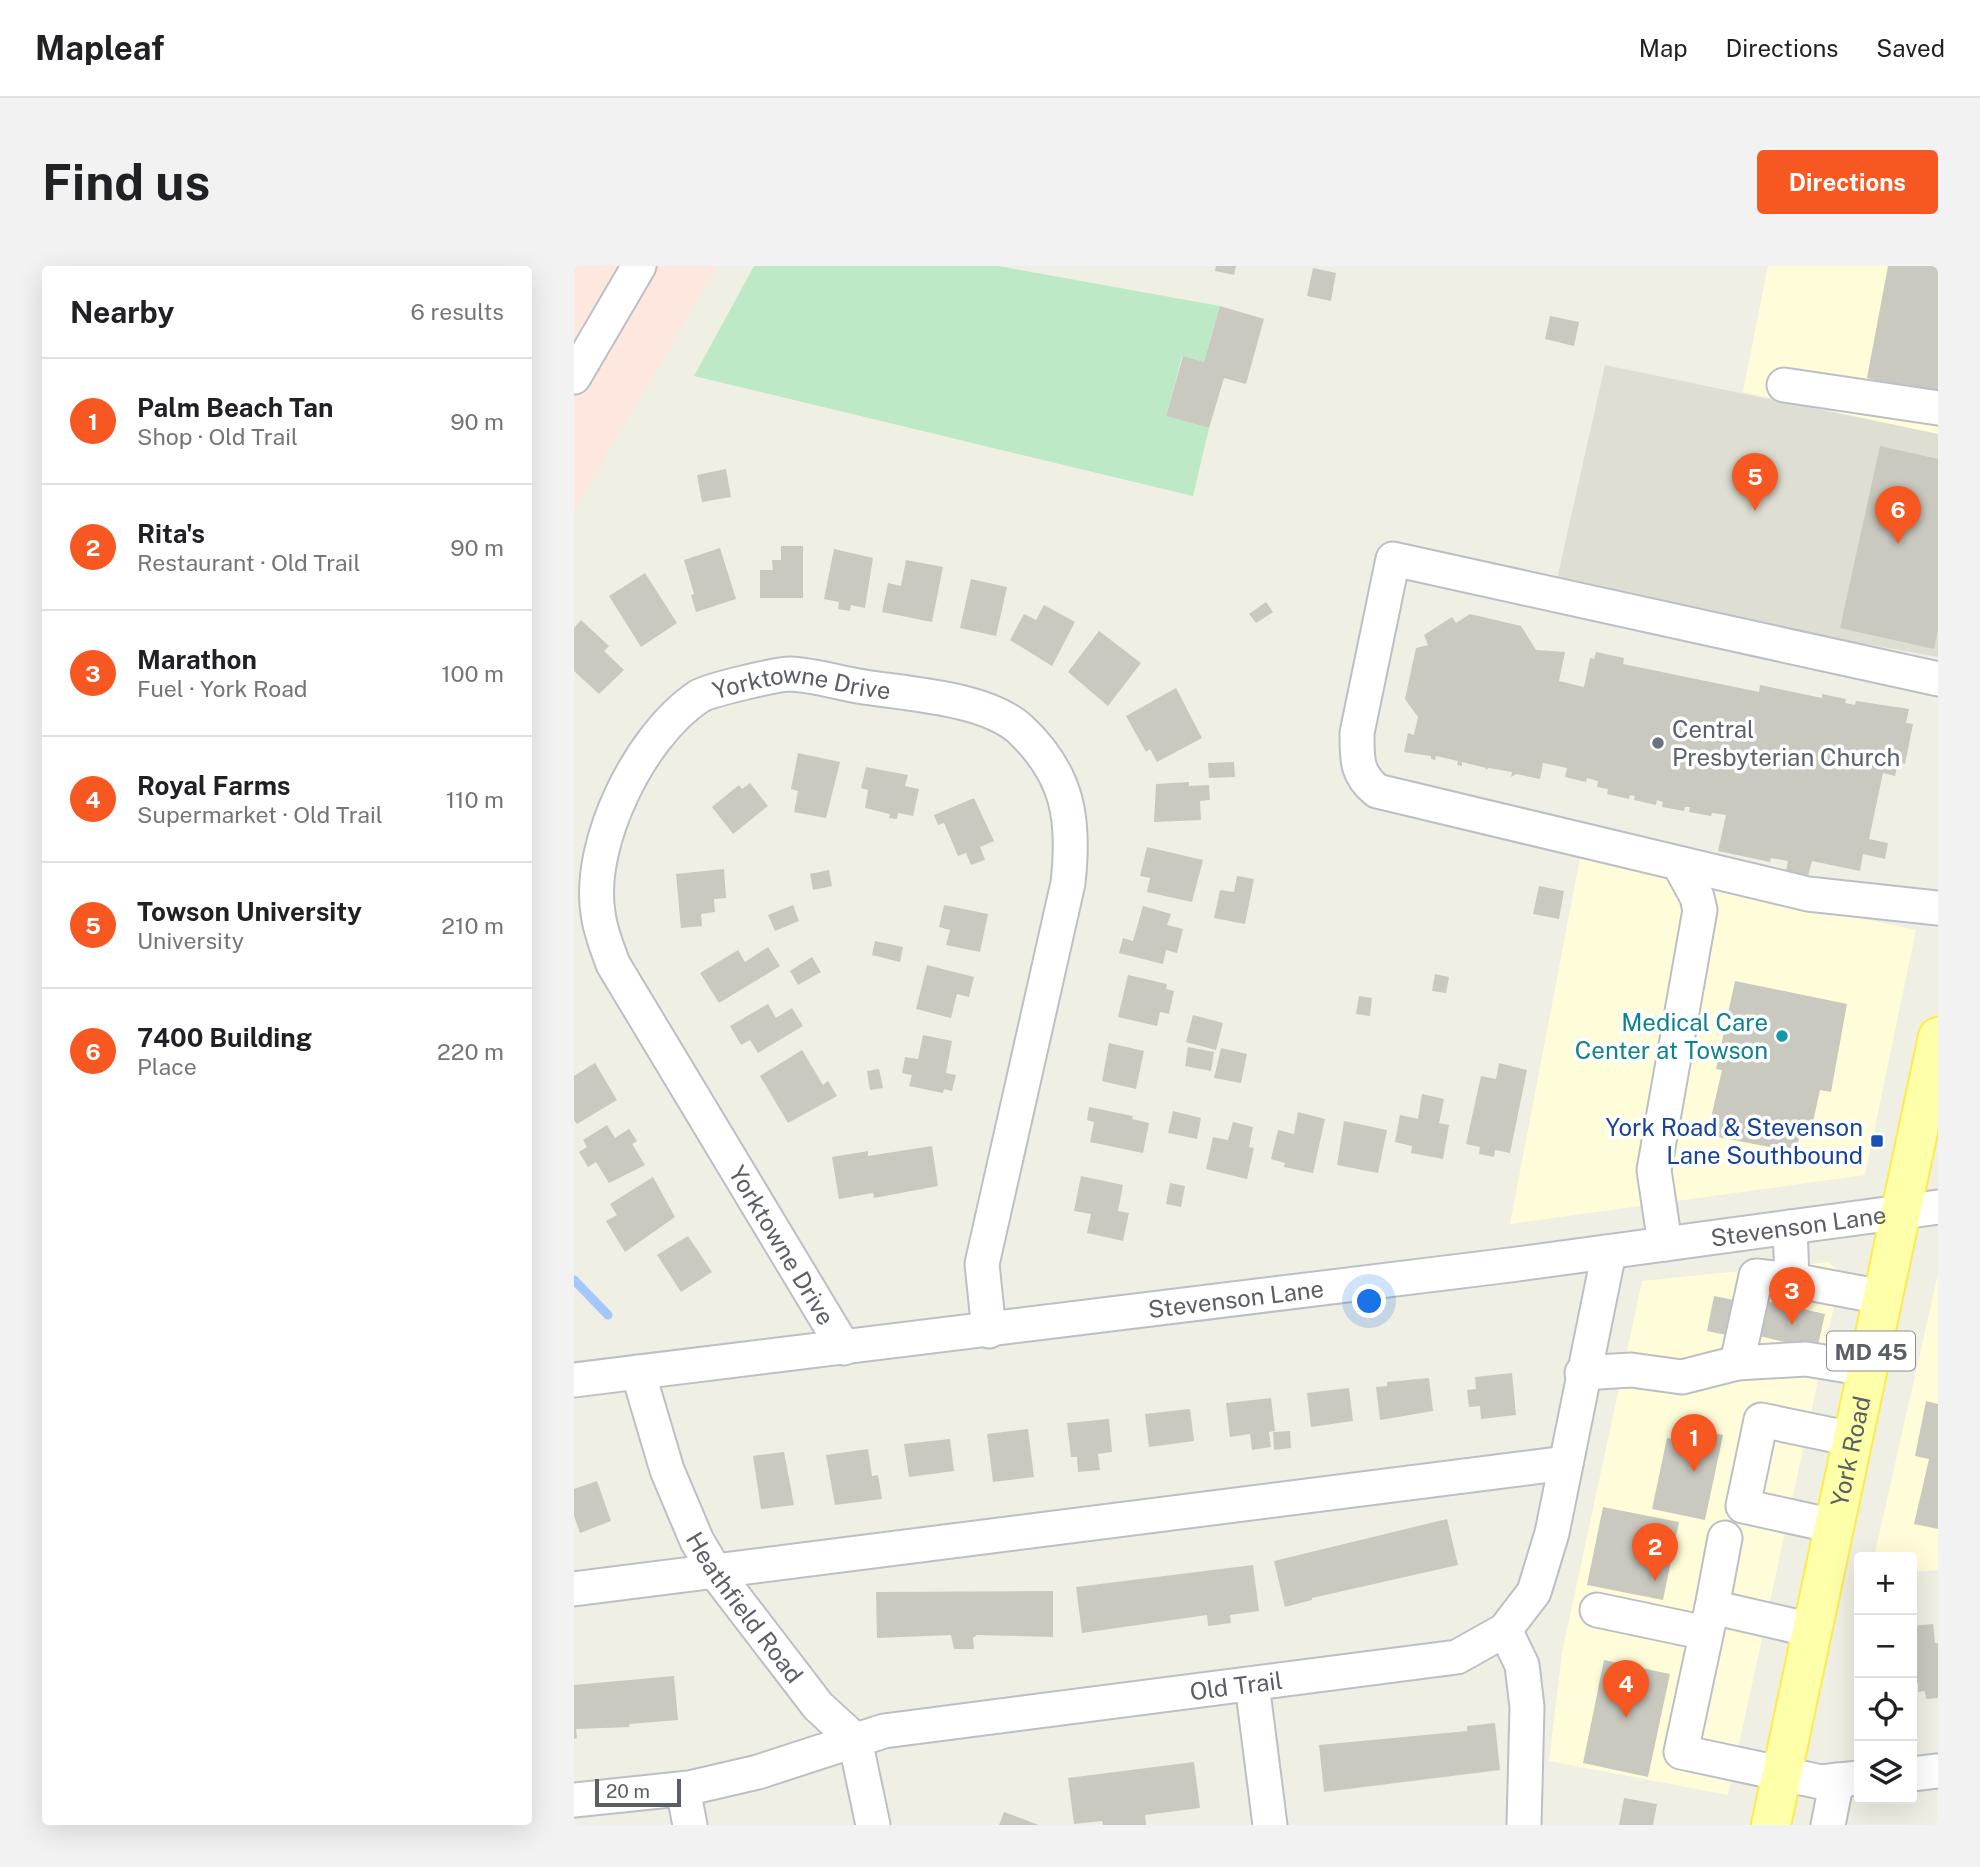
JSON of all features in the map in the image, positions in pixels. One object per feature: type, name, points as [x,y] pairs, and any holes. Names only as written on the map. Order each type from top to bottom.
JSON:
[{"type":"main road","name":"York Road","points":[[1771,1825],[1938,1037]]},
{"type":"street","points":[[574,377],[639,266]]},
{"type":"street","points":[[1784,385],[1938,408]]},
{"type":"street","points":[[1938,679],[1393,559],[1357,733],[1357,758],[1363,779],[1377,791],[1808,894],[1938,908]]},
{"type":"street","name":"Yorktowne Drive","points":[[844,1348],[613,964],[597,912],[599,862],[607,825],[625,785],[657,737],[699,696],[789,674],[957,702],[993,713],[1017,727],[1037,747],[1058,780],[1071,814],[1073,839],[1068,883],[982,1264],[989,1331]]},
{"type":"street","points":[[1665,1244],[1654,1170],[1700,910],[1697,897],[1679,864]]},
{"type":"street","name":"Stevenson Lane","points":[[574,1380],[989,1331],[1938,1207]]},
{"type":"street","points":[[1790,1227],[1792,1280]]},
{"type":"street","name":"Old Trail","points":[[574,1800],[683,1789],[758,1772],[884,1731],[1457,1657],[1506,1630],[1534,1592],[1552,1533],[1582,1373],[1609,1252]]},
{"type":"street","points":[[1737,1363],[1756,1276],[1882,1297]]},
{"type":"street","points":[[1582,1373],[1631,1370],[1682,1377],[1737,1363],[1805,1359],[1867,1369]]},
{"type":"street","name":"Heathfield Road","points":[[638,1372],[667,1469],[697,1541],[716,1573],[818,1706],[855,1740]]},
{"type":"street","points":[[1834,1526],[1743,1506],[1761,1420],[1852,1439]]},
{"type":"street","points":[[574,1589],[1566,1463]]},
{"type":"street","points":[[1726,1538],[1681,1752],[1821,1782],[1848,1779],[1828,1825]]},
{"type":"street","points":[[1597,1610],[1812,1630]]},
{"type":"street","points":[[1506,1630],[1522,1665],[1527,1707],[1524,1825]]},
{"type":"street","points":[[1252,1684],[1270,1825]]},
{"type":"street","points":[[855,1740],[873,1825]]},
{"type":"street","points":[[1917,1773],[1938,1771]]},
{"type":"street","points":[[683,1789],[690,1825]]},
{"type":"shaded area","points":[[574,266],[717,266],[574,511]]},
{"type":"shaded area","points":[[1768,266],[1938,266],[1938,434],[1743,392]]},
{"type":"shaded area","points":[[1605,365],[1938,434],[1938,657],[1555,588]]},
{"type":"shaded area","points":[[1580,858],[1916,930],[1865,1175],[1510,1224]]},
{"type":"shaded area","points":[[1829,1262],[1841,1274],[1728,1795],[1549,1761],[1562,1653],[1642,1281]]},
{"type":"shaded area","points":[[1938,1274],[1938,1570],[1917,1572],[1917,1552],[1875,1552]]},
{"type":"green space","points":[[754,266],[998,266],[1220,306],[1204,362],[1182,356],[1166,416],[1209,428],[1193,496],[694,376]]},
{"type":"building","points":[[1216,266],[1236,266],[1234,275],[1215,271]]},
{"type":"building","points":[[1888,266],[1938,266],[1938,394],[1867,378]]},
{"type":"building","points":[[1313,268],[1336,273],[1331,301],[1307,296]]},
{"type":"building","points":[[1220,306],[1264,319],[1246,384],[1224,378],[1209,428],[1166,416],[1183,356],[1204,362]]},
{"type":"building","points":[[1550,316],[1579,322],[1574,346],[1545,339]]},
{"type":"building","points":[[1880,446],[1938,459],[1938,630],[1934,649],[1840,628]]},
{"type":"building","points":[[726,469],[731,497],[702,502],[697,475]]},
{"type":"building","points":[[781,546],[803,546],[803,598],[760,598],[760,570],[773,570],[772,560],[781,560]]},
{"type":"building","points":[[720,548],[736,599],[696,612],[684,560]]},
{"type":"building","points":[[834,549],[873,558],[865,608],[851,605],[850,611],[838,609],[839,602],[824,599]]},
{"type":"building","points":[[906,560],[943,567],[932,622],[882,612],[888,583],[901,586]]},
{"type":"building","points":[[645,573],[677,623],[641,647],[609,596]]},
{"type":"building","points":[[971,579],[1007,587],[996,636],[960,628]]},
{"type":"building","points":[[1266,602],[1273,612],[1256,623],[1249,614]]},
{"type":"building","points":[[1044,605],[1075,622],[1052,666],[1010,640],[1024,614],[1036,620]]},
{"type":"building","name":"Central Presbyterian Church","points":[[1470,614],[1521,626],[1536,650],[1565,652],[1559,681],[1584,687],[1590,658],[1594,659],[1596,652],[1624,658],[1623,664],[1759,692],[1760,685],[1822,698],[1822,694],[1846,699],[1845,703],[1855,705],[1856,701],[1909,709],[1906,723],[1913,724],[1905,764],[1898,762],[1895,776],[1883,773],[1869,839],[1888,843],[1885,859],[1863,854],[1860,871],[1812,861],[1808,876],[1786,871],[1788,861],[1771,858],[1770,862],[1718,851],[1726,815],[1712,813],[1711,816],[1689,812],[1690,807],[1685,807],[1684,811],[1662,807],[1663,802],[1657,800],[1656,805],[1634,800],[1635,796],[1630,795],[1629,799],[1607,794],[1608,789],[1597,787],[1598,781],[1587,778],[1586,782],[1565,777],[1567,768],[1543,763],[1540,779],[1516,774],[1511,777],[1512,772],[1489,768],[1485,770],[1486,768],[1462,762],[1462,766],[1457,765],[1458,761],[1436,756],[1435,760],[1431,759],[1431,756],[1404,752],[1408,733],[1414,735],[1418,717],[1405,699],[1416,648],[1428,645],[1424,635],[1452,617],[1456,623]]},
{"type":"building","points":[[581,620],[609,646],[604,651],[624,670],[599,694],[574,671],[574,628]]},
{"type":"building","points":[[1099,631],[1141,663],[1108,706],[1068,672]]},
{"type":"building","points":[[1176,688],[1202,738],[1157,762],[1150,749],[1146,752],[1126,716]]},
{"type":"building","points":[[798,753],[840,762],[826,818],[794,812],[798,791],[791,789]]},
{"type":"building","points":[[1234,762],[1235,777],[1209,778],[1208,763]]},
{"type":"building","points":[[866,767],[908,775],[905,786],[919,789],[913,816],[898,813],[897,819],[889,818],[890,814],[865,808],[868,790],[861,788]]},
{"type":"building","points":[[1189,782],[1189,786],[1209,785],[1210,800],[1200,801],[1201,820],[1154,822],[1156,784]]},
{"type":"building","points":[[750,783],[768,806],[733,834],[712,807],[739,785],[742,789]]},
{"type":"building","points":[[974,798],[994,841],[980,847],[985,860],[971,865],[966,853],[958,856],[944,823],[938,825],[934,815]]},
{"type":"building","points":[[1147,847],[1203,860],[1192,902],[1147,892],[1150,878],[1140,876]]},
{"type":"building","points":[[724,869],[726,898],[714,899],[715,912],[701,914],[702,926],[681,928],[676,874]]},
{"type":"building","points":[[829,870],[832,886],[813,890],[810,874]]},
{"type":"building","points":[[1237,876],[1254,879],[1245,924],[1214,918],[1220,890],[1234,892]]},
{"type":"building","points":[[1539,886],[1564,891],[1559,919],[1533,914]]},
{"type":"building","points":[[793,905],[799,921],[775,931],[768,915]]},
{"type":"building","points":[[944,905],[988,914],[980,952],[946,945],[950,930],[939,927]]},
{"type":"building","points":[[1143,906],[1171,914],[1167,925],[1183,929],[1177,953],[1166,950],[1163,964],[1119,953],[1123,938],[1133,941]]},
{"type":"building","points":[[875,941],[903,947],[900,962],[872,955]]},
{"type":"building","points":[[768,947],[780,966],[719,1003],[700,973],[738,950],[745,962]]},
{"type":"building","points":[[812,957],[821,972],[798,985],[790,971]]},
{"type":"building","points":[[927,965],[974,977],[969,997],[957,994],[951,1018],[916,1009]]},
{"type":"building","points":[[1435,974],[1449,977],[1446,993],[1432,991]]},
{"type":"building","points":[[1128,975],[1167,984],[1166,989],[1174,991],[1169,1014],[1160,1012],[1157,1026],[1118,1017]]},
{"type":"building","name":"Medical Care Center at Towson","points":[[1735,981],[1847,1004],[1831,1092],[1820,1090],[1813,1122],[1803,1121],[1796,1152],[1707,1135],[1722,1070],[1716,1069]]},
{"type":"building","points":[[1359,996],[1372,998],[1370,1016],[1356,1014]]},
{"type":"building","points":[[768,1004],[776,1018],[792,1008],[803,1026],[758,1053],[750,1040],[741,1045],[730,1026]]},
{"type":"building","points":[[1193,1015],[1223,1023],[1216,1050],[1186,1042]]},
{"type":"building","points":[[923,1035],[952,1041],[946,1073],[956,1075],[952,1091],[944,1089],[943,1093],[909,1086],[912,1075],[902,1073],[905,1057],[918,1059]]},
{"type":"building","points":[[1109,1043],[1144,1051],[1136,1089],[1102,1081]]},
{"type":"building","points":[[1188,1047],[1214,1052],[1211,1071],[1185,1066]]},
{"type":"building","points":[[1221,1048],[1247,1054],[1241,1083],[1214,1078]]},
{"type":"building","points":[[802,1050],[823,1085],[828,1081],[837,1096],[788,1123],[760,1076]]},
{"type":"building","points":[[595,1063],[617,1100],[577,1124],[574,1120],[574,1076]]},
{"type":"building","points":[[1499,1063],[1527,1070],[1510,1153],[1495,1150],[1494,1157],[1479,1154],[1480,1147],[1466,1144],[1481,1076],[1496,1079]]},
{"type":"building","points":[[879,1069],[883,1088],[870,1090],[867,1071]]},
{"type":"building","points":[[1422,1094],[1444,1099],[1439,1123],[1449,1125],[1443,1159],[1411,1153],[1412,1146],[1395,1142],[1400,1115],[1418,1119]]},
{"type":"building","points":[[1089,1107],[1133,1116],[1132,1119],[1149,1123],[1143,1153],[1090,1142],[1094,1122],[1087,1120]]},
{"type":"building","points":[[1173,1111],[1201,1118],[1197,1139],[1168,1133]]},
{"type":"building","points":[[1298,1112],[1325,1119],[1313,1173],[1284,1167],[1285,1163],[1271,1159],[1278,1130],[1294,1134]]},
{"type":"building","points":[[1344,1121],[1387,1130],[1378,1173],[1337,1165]]},
{"type":"building","points":[[1233,1122],[1253,1127],[1249,1147],[1254,1148],[1247,1179],[1206,1169],[1213,1137],[1228,1140]]},
{"type":"building","points":[[607,1125],[615,1138],[629,1129],[637,1141],[632,1144],[645,1165],[609,1183],[596,1162],[588,1167],[579,1152],[587,1147],[583,1140]]},
{"type":"building","points":[[932,1146],[938,1186],[874,1198],[873,1193],[839,1199],[832,1157],[868,1151],[868,1156]]},
{"type":"building","points":[[1081,1176],[1123,1185],[1118,1211],[1129,1213],[1123,1241],[1087,1233],[1091,1214],[1074,1211]]},
{"type":"building","points":[[653,1177],[675,1217],[625,1252],[606,1221],[617,1215],[610,1204]]},
{"type":"building","points":[[1170,1183],[1185,1186],[1181,1207],[1166,1204]]},
{"type":"building","points":[[688,1236],[712,1272],[681,1292],[657,1255]]},
{"type":"building","points":[[1714,1296],[1734,1300],[1726,1335],[1707,1331]]},
{"type":"building","points":[[1767,1301],[1825,1314],[1817,1350],[1759,1336]]},
{"type":"building","points":[[1512,1373],[1516,1415],[1481,1419],[1480,1406],[1469,1407],[1467,1390],[1476,1389],[1475,1377]]},
{"type":"building","points":[[1429,1378],[1433,1411],[1380,1420],[1376,1387],[1387,1386],[1387,1382]]},
{"type":"building","points":[[1349,1388],[1353,1421],[1311,1427],[1307,1393]]},
{"type":"building","points":[[1271,1398],[1275,1431],[1269,1432],[1271,1447],[1252,1450],[1250,1434],[1230,1437],[1226,1403]]},
{"type":"building","points":[[1926,1401],[1938,1404],[1938,1529],[1914,1524],[1929,1459],[1915,1456]]},
{"type":"building","points":[[1190,1409],[1194,1441],[1149,1447],[1145,1414]]},
{"type":"building","points":[[1109,1419],[1112,1452],[1098,1454],[1100,1470],[1078,1472],[1077,1457],[1071,1457],[1067,1423]]},
{"type":"building","points":[[1680,1426],[1723,1435],[1705,1520],[1652,1509],[1667,1438],[1678,1440]]},
{"type":"building","points":[[1028,1429],[1034,1477],[993,1482],[987,1434]]},
{"type":"building","points":[[1290,1431],[1291,1448],[1274,1450],[1273,1432]]},
{"type":"building","points":[[950,1439],[954,1471],[909,1477],[904,1444]]},
{"type":"building","points":[[868,1449],[872,1476],[878,1475],[882,1499],[835,1505],[826,1455]]},
{"type":"building","points":[[784,1452],[794,1505],[761,1509],[753,1456]]},
{"type":"building","points":[[597,1481],[611,1521],[580,1533],[574,1516],[574,1489]]},
{"type":"building","points":[[1603,1507],[1679,1522],[1663,1600],[1587,1585]]},
{"type":"building","points":[[1447,1519],[1458,1565],[1312,1598],[1285,1607],[1274,1561]]},
{"type":"building","points":[[1253,1565],[1259,1611],[1230,1615],[1231,1623],[1208,1626],[1207,1615],[1082,1633],[1076,1587]]},
{"type":"building","points":[[1053,1591],[1053,1637],[977,1635],[973,1638],[974,1649],[954,1649],[951,1635],[877,1638],[876,1592]]},
{"type":"building","points":[[1933,1624],[1935,1643],[1938,1643],[1938,1698],[1926,1699],[1925,1691],[1918,1692],[1917,1626]]},
{"type":"building","points":[[1604,1660],[1670,1674],[1648,1777],[1583,1763]]},
{"type":"building","points":[[674,1676],[678,1720],[629,1724],[630,1727],[576,1729],[577,1738],[574,1739],[574,1685]]},
{"type":"building","points":[[1495,1723],[1500,1770],[1324,1792],[1319,1745],[1467,1731],[1467,1726]]},
{"type":"building","points":[[1194,1762],[1200,1808],[1145,1815],[1146,1825],[1103,1825],[1102,1821],[1074,1824],[1068,1778]]},
{"type":"building","points":[[1624,1798],[1657,1804],[1653,1825],[1619,1825]]},
{"type":"building","points":[[1004,1812],[1039,1825],[999,1825]]},
{"type":"waterway","points":[[574,1280],[608,1315]]},
{"type":"place","name":"Towson University","points":[[1755,511]]},
{"type":"place","name":"7400 Building","points":[[1898,544]]},
{"type":"place","name":"Central Presbyterian Church","points":[[1658,743]]},
{"type":"place","name":"Medical Care Center at Towson","points":[[1782,1036]]},
{"type":"place","name":"York Road & Stevenson Lane Southbound","points":[[1877,1141]]},
{"type":"place","name":"Marathon","points":[[1792,1325]]},
{"type":"place","name":"Palm Beach Tan","points":[[1694,1472]]},
{"type":"place","name":"Rita's","points":[[1655,1581]]},
{"type":"place","name":"Royal Farms","points":[[1626,1718]]}]
